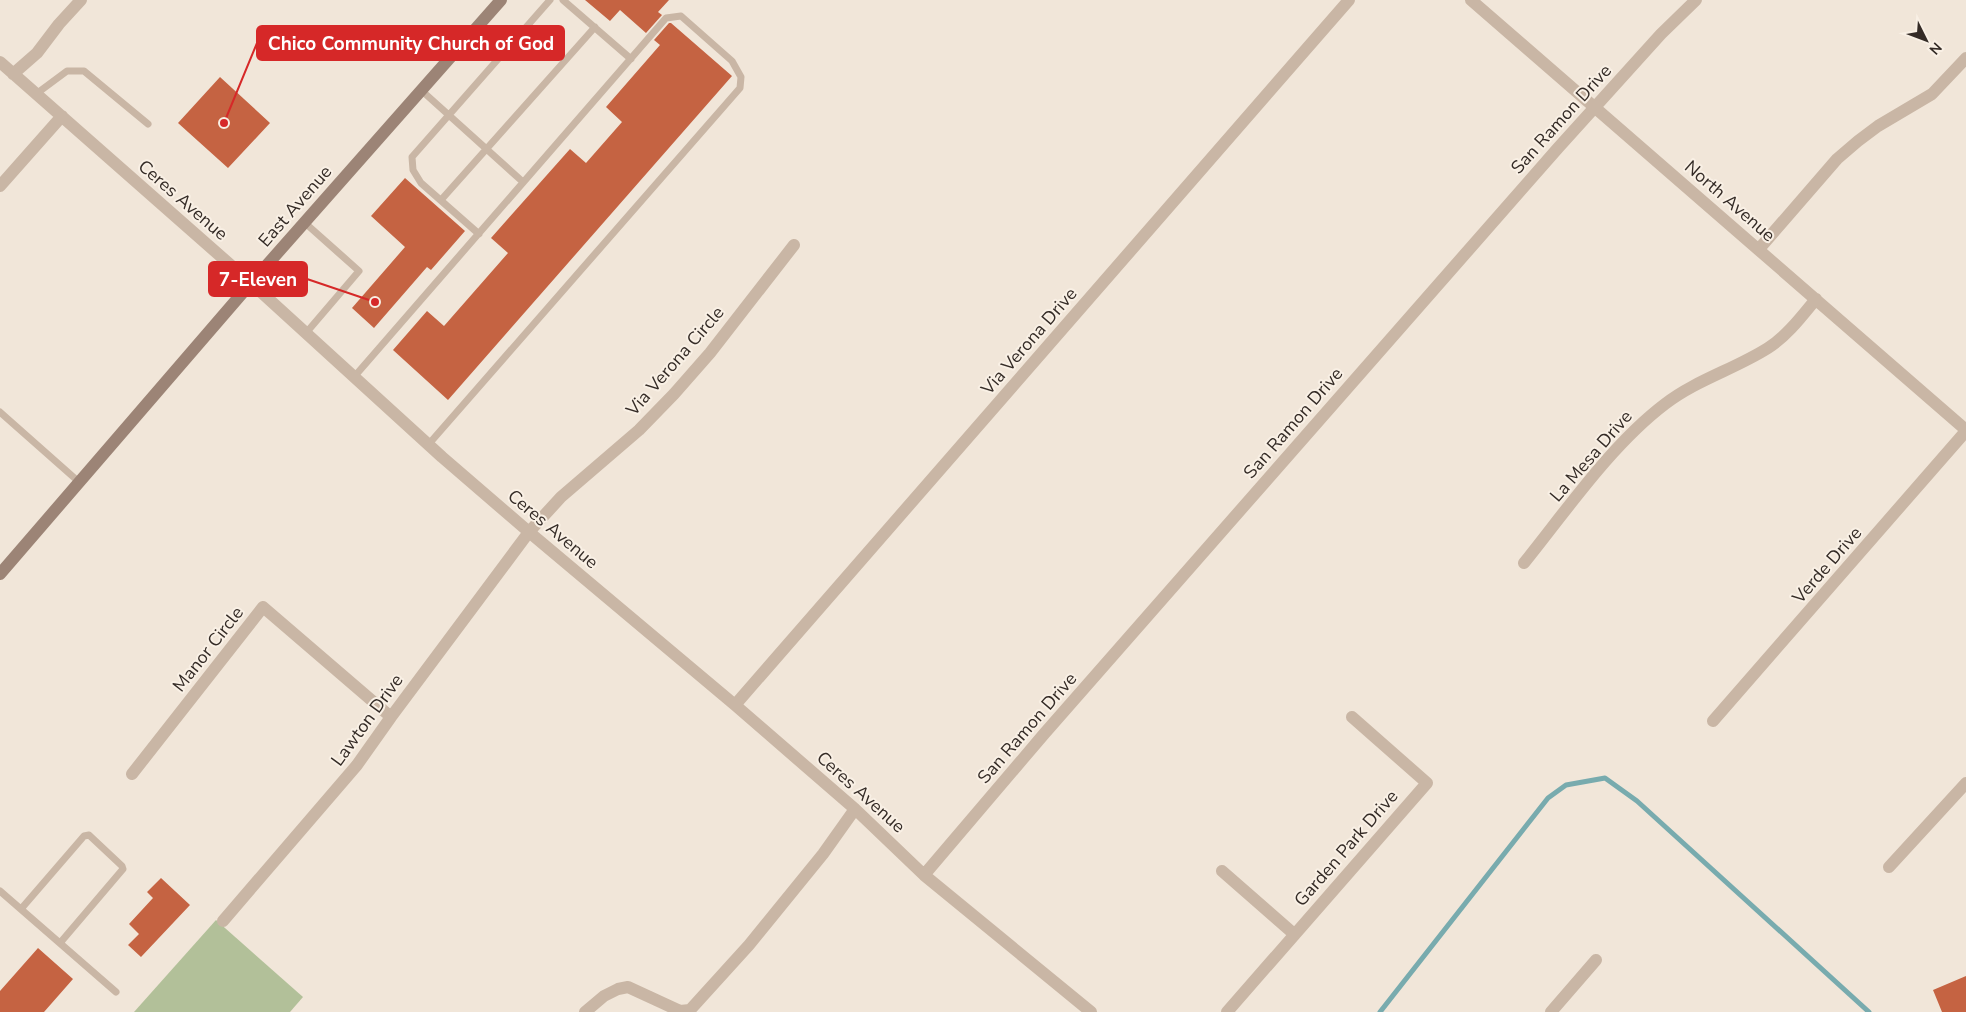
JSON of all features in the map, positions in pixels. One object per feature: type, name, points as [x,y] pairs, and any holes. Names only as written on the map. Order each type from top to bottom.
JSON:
[{"type":"main road","name":"East Avenue","points":[[0,574],[497,1]]},
{"type":"street","points":[[13,74],[37,54],[59,24],[81,0]]},
{"type":"street","name":"Via Verona Drive","points":[[735,705],[1349,0]]},
{"type":"street","name":"North Avenue","points":[[1471,0],[1966,431]]},
{"type":"street","name":"San Ramon Drive","points":[[924,875],[1051,726],[1594,107],[1661,34],[1696,0]]},
{"type":"street","points":[[1759,249],[1837,159],[1871,131],[1932,94],[1966,58]]},
{"type":"street","name":"Ceres Avenue","points":[[0,62],[251,283],[428,445],[855,809],[924,875],[1091,1012]]},
{"type":"street","points":[[0,186],[62,116]]},
{"type":"street","name":"Via Verona Circle","points":[[528,532],[562,497],[639,430],[674,394],[710,353],[794,244]]},
{"type":"street","name":"La Mesa Drive","points":[[1524,563],[1614,452],[1641,424],[1666,403],[1700,382],[1770,347],[1790,329],[1816,299]]},
{"type":"street","name":"Verde Drive","points":[[1713,722],[1966,431]]},
{"type":"street","name":"Lawton Drive","points":[[223,921],[357,765],[391,716],[528,532]]},
{"type":"street","name":"Manor Circle","points":[[132,774],[263,607],[391,716]]},
{"type":"street","name":"Garden Park Drive","points":[[1227,1012],[1427,783],[1352,717]]},
{"type":"street","points":[[1889,867],[1966,783]]},
{"type":"street","points":[[585,1012],[604,996],[618,989],[628,987],[680,1011],[690,1010],[699,1003],[823,854],[855,809]]},
{"type":"street","points":[[1222,871],[1294,934]]},
{"type":"street","points":[[1552,1012],[1596,960]]},
{"type":"lane","points":[[479,234],[421,183],[413,170],[412,157],[550,0]]},
{"type":"lane","points":[[563,0],[631,59]]},
{"type":"lane","points":[[354,377],[666,18],[681,16],[732,61],[741,77],[740,88],[452,415],[428,445]]},
{"type":"lane","points":[[441,200],[594,27]]},
{"type":"lane","points":[[36,94],[66,71],[84,71],[148,124]]},
{"type":"lane","points":[[421,90],[523,182]]},
{"type":"lane","points":[[304,222],[360,271],[306,333]]},
{"type":"lane","points":[[0,412],[79,482]]},
{"type":"lane","points":[[20,909],[84,836],[89,835],[122,866],[123,870],[60,943]]},
{"type":"lane","points":[[0,891],[116,992]]},
{"type":"green space","points":[[216,920],[303,997],[290,1012],[134,1012]]},
{"type":"building","points":[[585,0],[669,0],[658,12],[662,15],[646,33],[620,10],[610,21]]},
{"type":"building","points":[[669,23],[732,76],[448,400],[393,350],[427,311],[444,326],[508,253],[491,238],[570,149],[586,163],[622,122],[606,107],[660,45],[654,40]]},
{"type":"building","points":[[220,77],[270,123],[228,168],[178,123]]},
{"type":"building","points":[[405,178],[465,231],[431,270],[427,267],[374,328],[352,308],[405,247],[371,216]]},
{"type":"building","points":[[161,878],[190,905],[141,957],[128,945],[139,934],[129,924],[153,898],[147,892]]},
{"type":"building","points":[[38,948],[73,979],[44,1012],[0,1012],[0,991]]},
{"type":"building","points":[[1966,976],[1966,1012],[1942,1012],[1933,990]]},
{"type":"waterway","points":[[1380,1012],[1548,798],[1566,785],[1605,778],[1637,801],[1869,1012]]},
{"type":"place","name":"Chico Community Church of God","points":[[224,123]]},
{"type":"place","name":"7-Eleven","points":[[375,302]]}]
